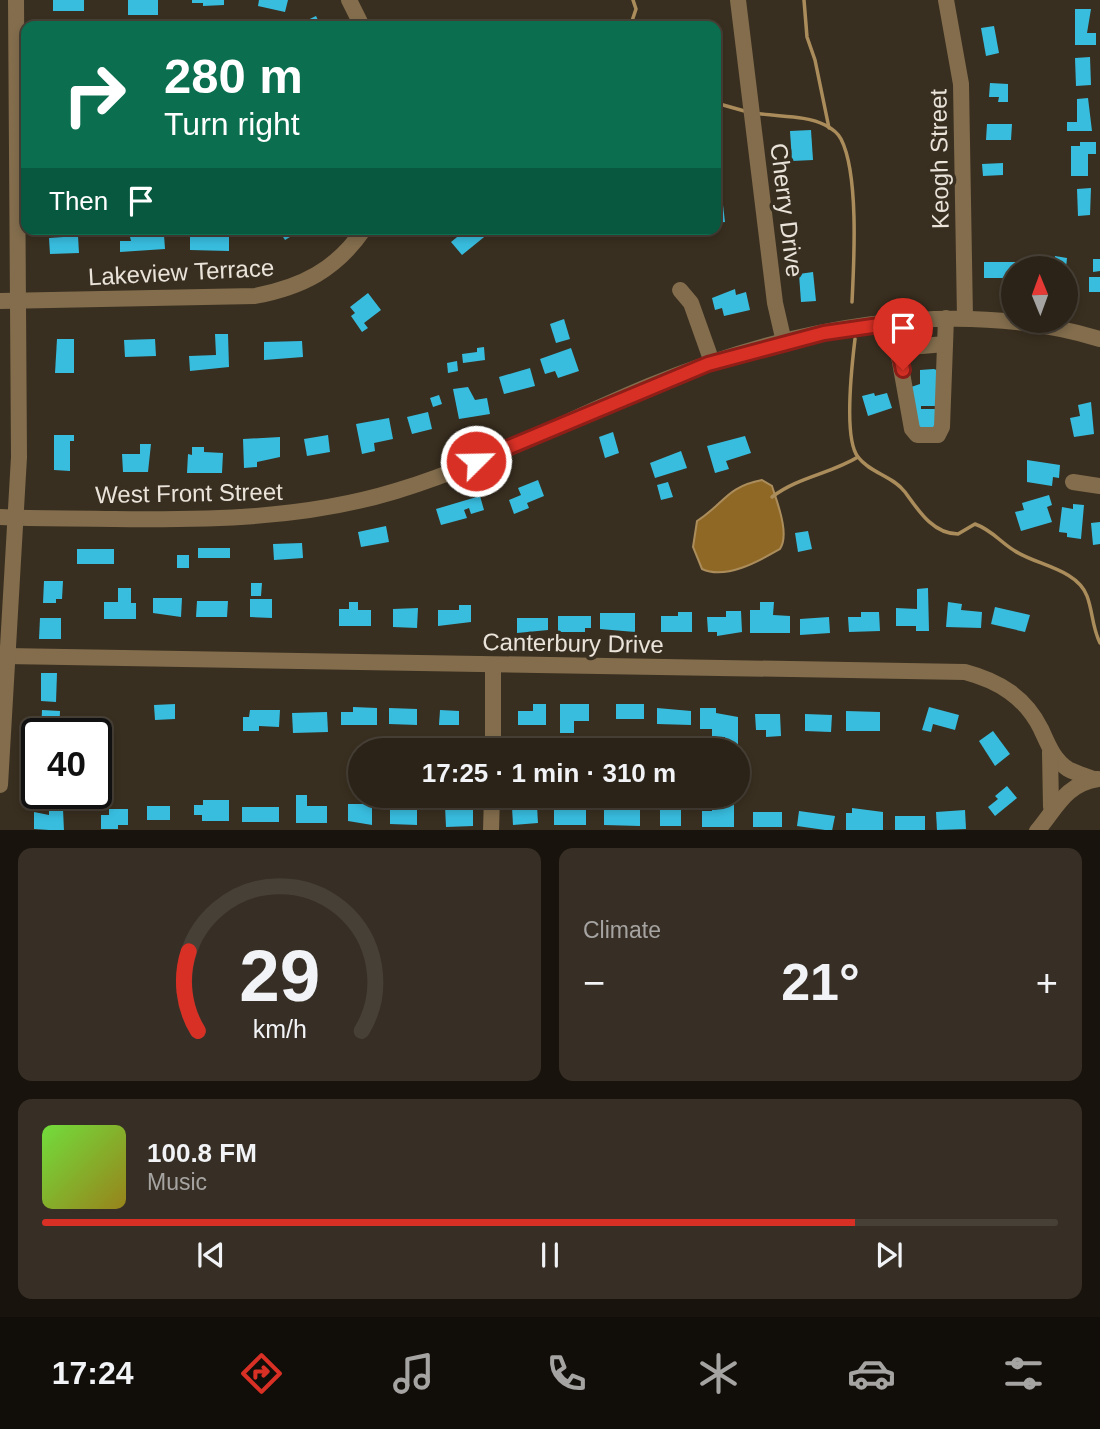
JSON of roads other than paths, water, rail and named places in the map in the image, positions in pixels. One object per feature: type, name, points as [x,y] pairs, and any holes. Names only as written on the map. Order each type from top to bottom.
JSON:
[{"type":"street","points":[[0,785],[6,656],[8,517],[19,301],[16,0]]},
{"type":"street","points":[[349,0],[360,21]]},
{"type":"street","name":"Cherry Drive","points":[[738,0],[775,303],[784,342]]},
{"type":"street","name":"Keogh Street","points":[[946,0],[961,84],[965,318]]},
{"type":"street","name":"Lakeview Terrace","points":[[0,301],[255,296],[284,291],[306,283],[331,267],[359,235]]},
{"type":"street","points":[[680,290],[691,303],[712,362]]},
{"type":"street","points":[[893,323],[914,433],[941,434],[946,318]]},
{"type":"street","name":"West Front Street","points":[[8,517],[200,520],[288,514],[352,502],[451,472],[712,362],[784,342],[893,323],[965,318],[1044,325],[1100,339]]},
{"type":"street","points":[[898,348],[945,344]]},
{"type":"street","points":[[1073,482],[1100,486]]},
{"type":"street","name":"Canterbury Drive","points":[[6,656],[965,673],[997,683],[1013,693],[1031,712],[1050,752],[1068,769],[1097,779]]},
{"type":"street","points":[[492,738],[493,666]]},
{"type":"street","points":[[1050,752],[1051,807]]},
{"type":"street","points":[[1038,830],[1051,807],[1069,790],[1097,779]]},
{"type":"street","points":[[491,830],[492,808]]},
{"type":"waterway","points":[[632,21],[636,9],[633,0]]},
{"type":"waterway","points":[[804,0],[807,37],[815,60],[829,128]]},
{"type":"waterway","points":[[721,104],[748,112]]},
{"type":"waterway","points":[[755,113],[817,122],[832,129],[841,139],[847,154],[853,195],[852,302]]},
{"type":"waterway","points":[[855,339],[850,418],[853,448],[858,457],[900,487],[927,520],[941,530],[958,534],[975,524],[1015,551],[1074,580],[1087,596],[1100,643]]},
{"type":"waterway","points":[[772,497],[792,485],[858,457]]}]
